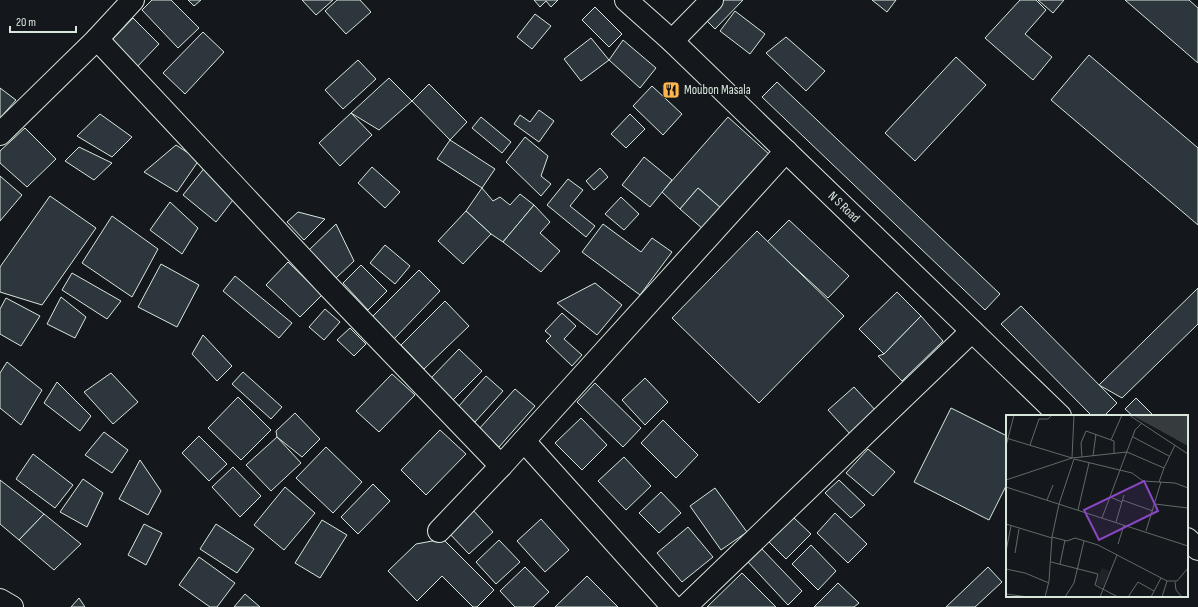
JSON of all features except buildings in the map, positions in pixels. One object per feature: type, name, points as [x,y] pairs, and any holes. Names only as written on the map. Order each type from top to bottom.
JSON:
[{"type":"street","points":[[0,134],[97,39],[133,0]]},
{"type":"street","name":"N S Road","points":[[626,0],[672,41],[1059,415]]},
{"type":"street","points":[[672,41],[712,0]]},
{"type":"street","points":[[97,39],[324,281],[501,466]]},
{"type":"street","points":[[439,531],[524,441],[786,152]]},
{"type":"street","points":[[685,607],[972,331]]},
{"type":"street","points":[[524,441],[673,607]]},
{"type":"street","points":[[1188,540],[1198,549]]},
{"type":"street","points":[[0,600],[12,607]]},
{"type":"place","name":"Moubon Masala","points":[[671,90]]}]
